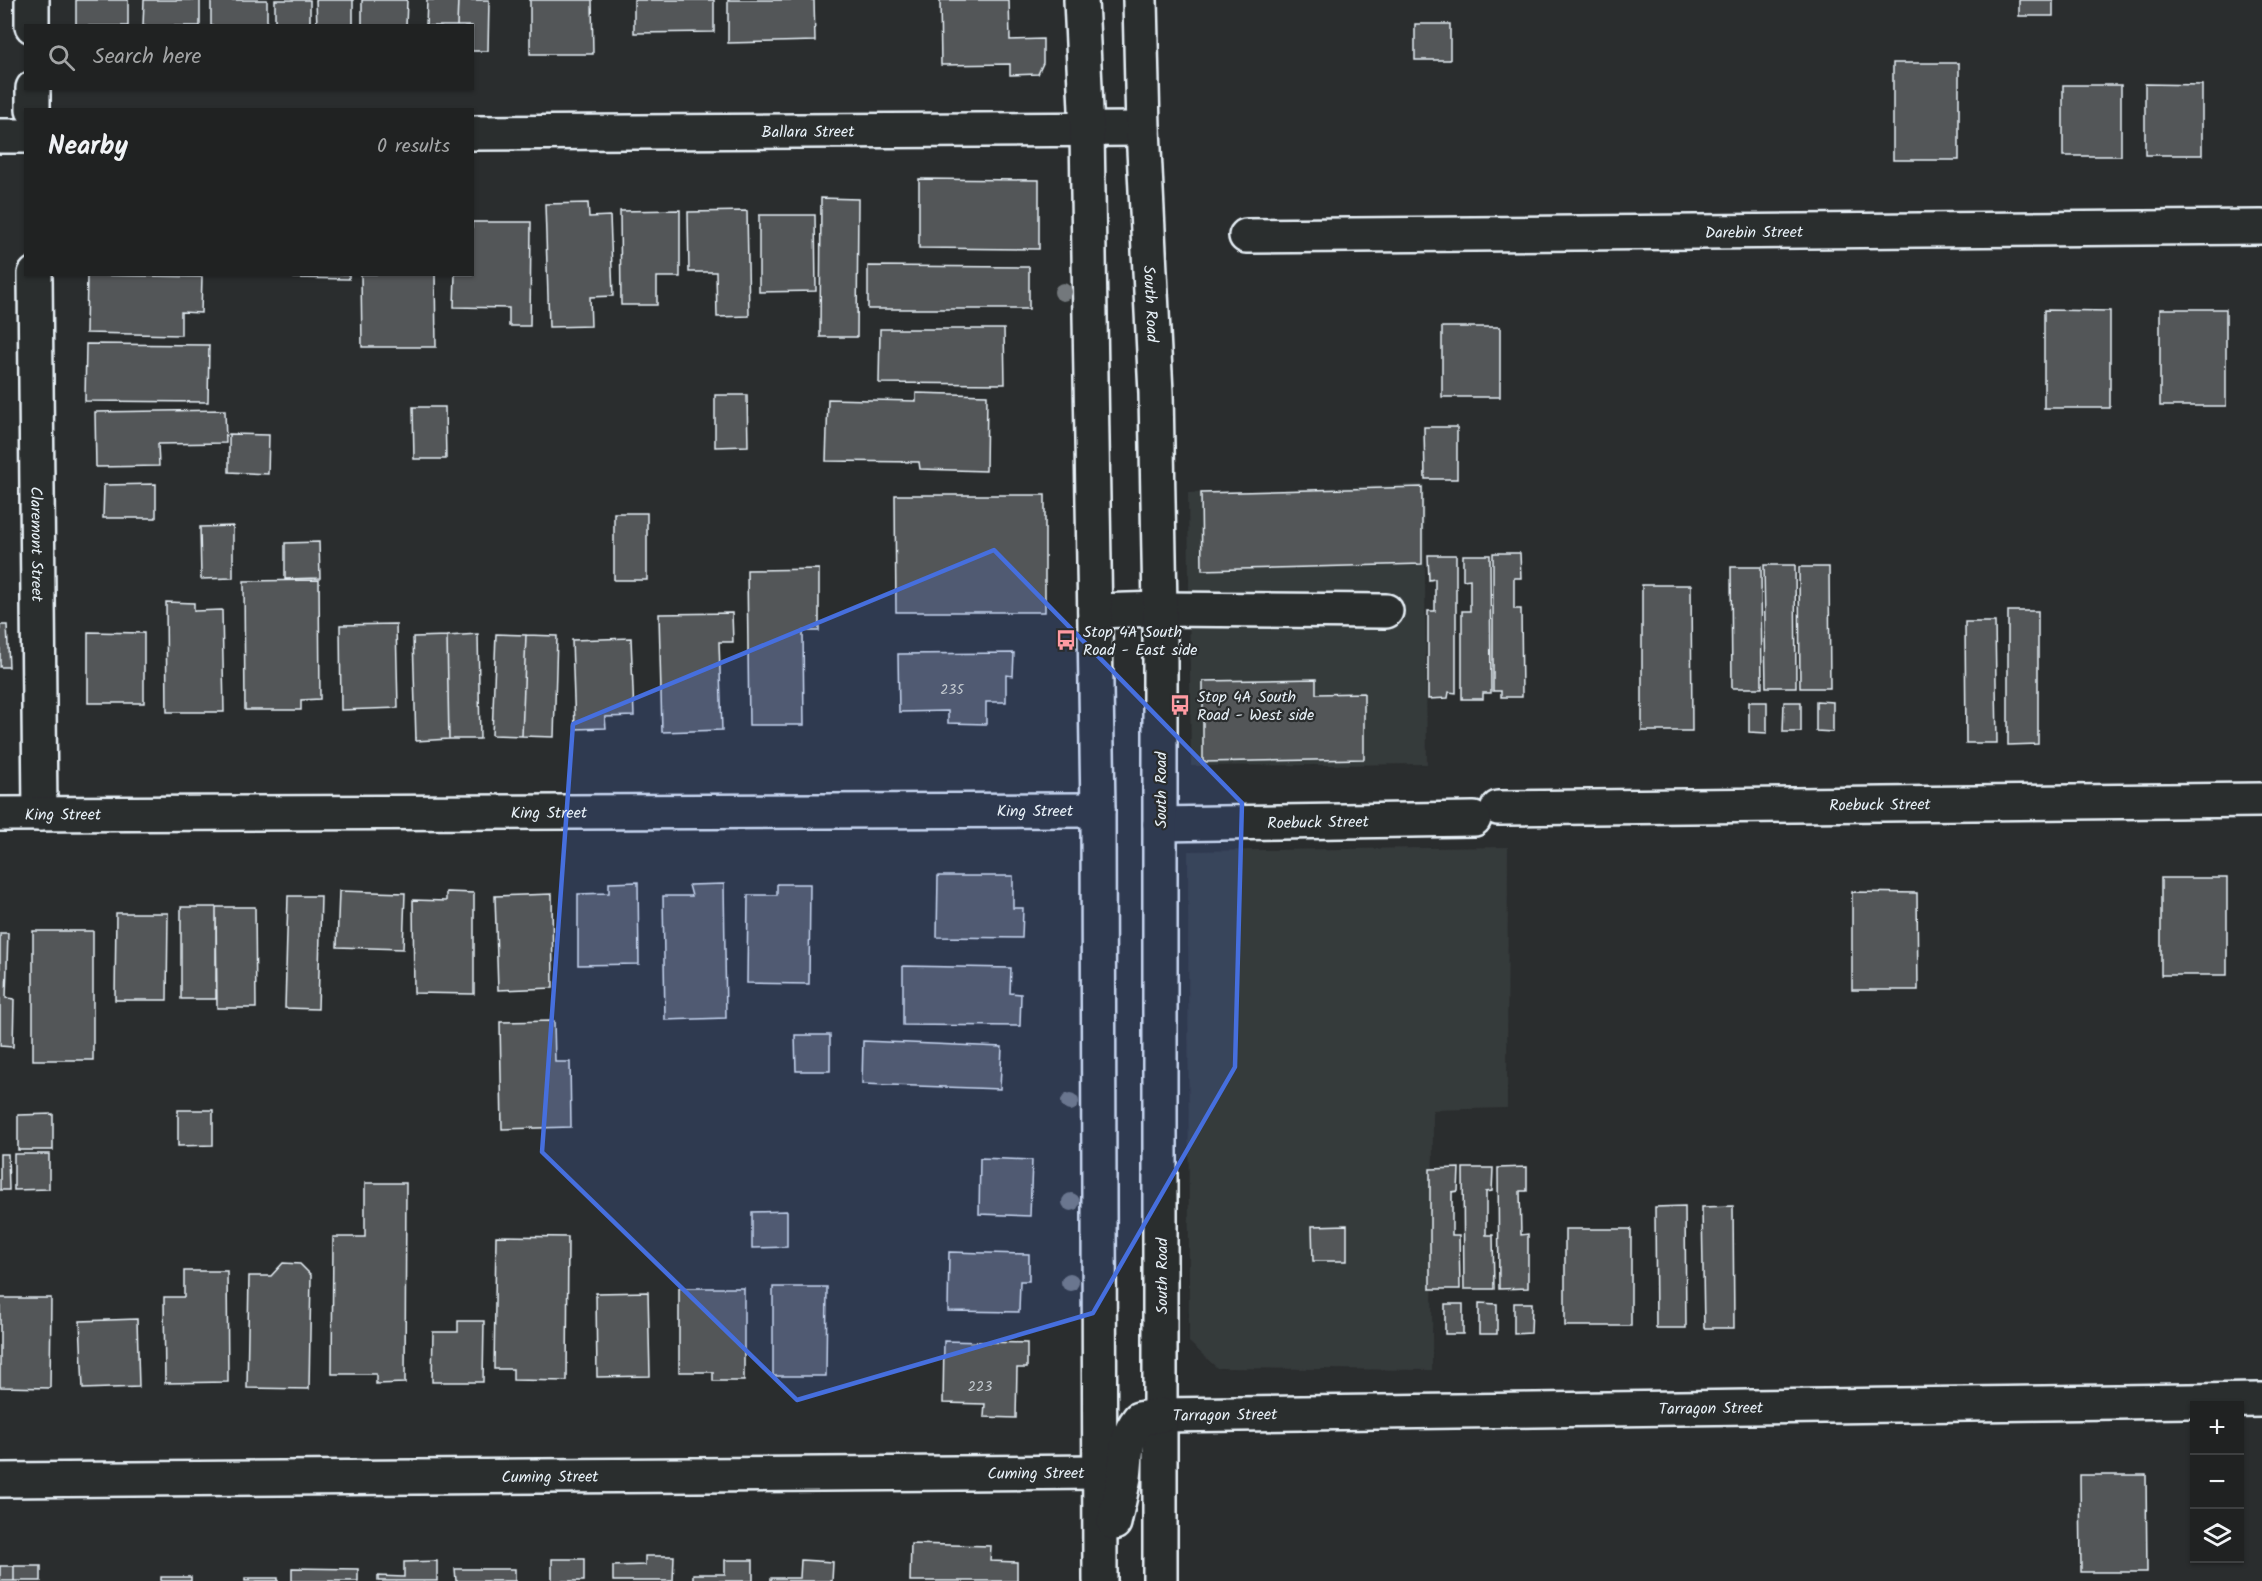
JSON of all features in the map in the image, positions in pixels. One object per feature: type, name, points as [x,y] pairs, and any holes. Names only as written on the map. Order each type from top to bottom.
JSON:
[{"type":"main road","points":[[32,0],[32,24]]},
{"type":"main road","points":[[1081,0],[1087,131],[1098,810],[1101,1581]]},
{"type":"main road","name":"South Road","points":[[1140,0],[1143,129],[1156,393],[1160,609],[1160,1581]]},
{"type":"main road","points":[[33,90],[33,108]]},
{"type":"main road","name":"Ballara Street","points":[[474,133],[1143,129]]},
{"type":"main road","points":[[0,136],[24,136]]},
{"type":"main road","name":"Darebin Street","points":[[1246,236],[2262,227]]},
{"type":"main road","name":"Claremont Street","points":[[34,276],[40,814]]},
{"type":"main road","points":[[1095,611],[1160,609],[1386,611]]},
{"type":"main road","name":"Roebuck Street","points":[[1160,824],[1486,813],[2262,800]]},
{"type":"main road","name":"King Street","points":[[0,814],[1098,810]]},
{"type":"main road","points":[[1099,1357],[1123,1394],[1134,1404],[1161,1415]]},
{"type":"main road","name":"Tarragon Street","points":[[1161,1415],[2262,1400]]},
{"type":"main road","points":[[1101,1581],[1124,1475],[1129,1434],[1139,1419],[1161,1415]]},
{"type":"main road","name":"Cuming Street","points":[[0,1480],[1100,1472]]},
{"type":"highlighted area","points":[[994,550],[1242,803],[1235,1067],[1093,1313],[797,1400],[542,1152],[573,724]]},
{"type":"shaded area","points":[[1424,484],[1427,764],[1191,766],[1188,493]]},
{"type":"shaded area","points":[[1508,847],[1507,1108],[1433,1110],[1432,1370],[1217,1368],[1189,1342],[1188,851]]},
{"type":"building","points":[[76,0],[128,0],[128,24],[76,24]]},
{"type":"building","points":[[144,0],[200,0],[200,24],[143,24]]},
{"type":"building","points":[[211,0],[267,0],[267,24],[211,24]]},
{"type":"building","points":[[275,0],[310,0],[310,24],[275,24]]},
{"type":"building","points":[[316,0],[353,0],[353,24],[317,24]]},
{"type":"building","points":[[362,0],[407,0],[406,24],[362,24]]},
{"type":"building","points":[[427,0],[458,0],[457,24],[426,24]]},
{"type":"building","points":[[458,0],[489,0],[488,51],[474,51],[474,24],[457,24]]},
{"type":"building","points":[[530,0],[592,0],[593,54],[530,54]]},
{"type":"building","points":[[634,0],[714,0],[714,32],[634,33]]},
{"type":"building","points":[[728,0],[814,0],[815,41],[728,43]]},
{"type":"building","points":[[940,0],[1009,0],[1010,40],[1043,39],[1043,63],[1038,74],[1010,75],[1010,64],[941,65]]},
{"type":"building","points":[[2019,0],[2053,0],[2053,16],[2019,16]]},
{"type":"building","points":[[1415,24],[1450,24],[1450,60],[1415,60]]},
{"type":"building","points":[[1893,63],[1959,63],[1959,160],[1893,160]]},
{"type":"building","points":[[2145,84],[2202,85],[2202,155],[2145,155]]},
{"type":"building","points":[[2063,85],[2121,85],[2121,156],[2063,156]]},
{"type":"building","points":[[919,179],[1039,180],[1039,249],[919,248]]},
{"type":"building","points":[[821,198],[858,199],[857,337],[820,337]]},
{"type":"building","points":[[588,203],[589,217],[610,216],[613,296],[590,297],[591,326],[549,327],[545,204]]},
{"type":"building","points":[[680,210],[680,277],[657,277],[657,305],[621,305],[620,211]]},
{"type":"building","points":[[747,211],[749,316],[717,317],[716,272],[689,272],[688,212]]},
{"type":"building","points":[[759,215],[815,215],[816,291],[759,292]]},
{"type":"building","points":[[474,222],[531,222],[530,326],[509,326],[509,308],[454,307],[455,276],[474,276]]},
{"type":"building","points":[[868,266],[1029,267],[1029,309],[868,309]]},
{"type":"building","points":[[87,276],[202,277],[201,313],[181,312],[181,335],[86,333]]},
{"type":"building","points":[[294,276],[349,276],[349,279],[294,278]]},
{"type":"building","points":[[361,276],[435,276],[436,347],[362,347]]},
{"type":"building","points":[[2160,309],[2226,309],[2226,406],[2160,406]]},
{"type":"building","points":[[2044,310],[2110,311],[2110,408],[2044,408]]},
{"type":"building","points":[[1442,327],[1500,327],[1500,397],[1442,397]]},
{"type":"building","points":[[880,329],[1004,329],[1005,384],[879,383]]},
{"type":"building","points":[[86,344],[209,345],[208,402],[85,401]]},
{"type":"building","points":[[916,393],[987,395],[986,471],[920,469],[919,462],[826,461],[828,399],[916,401]]},
{"type":"building","points":[[715,395],[747,395],[748,446],[715,447]]},
{"type":"building","points":[[413,407],[445,407],[446,459],[414,459]]},
{"type":"building","points":[[225,410],[226,443],[158,444],[159,466],[96,467],[95,412]]},
{"type":"building","points":[[1424,427],[1457,427],[1457,479],[1425,479]]},
{"type":"building","points":[[229,434],[269,435],[268,474],[229,472]]},
{"type":"building","points":[[156,484],[156,518],[103,518],[104,485]]},
{"type":"building","points":[[1422,487],[1422,564],[1202,570],[1201,493]]},
{"type":"building","points":[[895,495],[1045,495],[1045,612],[896,612]]},
{"type":"building","points":[[614,513],[647,513],[647,580],[614,580]]},
{"type":"building","points":[[233,526],[233,578],[201,579],[200,527]]},
{"type":"building","points":[[319,542],[320,578],[285,579],[285,543]]},
{"type":"building","points":[[1493,553],[1520,553],[1521,578],[1514,578],[1514,609],[1521,609],[1522,697],[1501,697],[1501,691],[1493,691]]},
{"type":"building","points":[[1428,555],[1456,555],[1456,693],[1449,692],[1448,698],[1428,699],[1428,611],[1435,611],[1435,579],[1429,580]]},
{"type":"building","points":[[1463,555],[1490,555],[1491,693],[1483,693],[1483,699],[1462,699],[1462,611],[1470,611],[1470,579],[1463,580]]},
{"type":"building","points":[[1764,565],[1795,565],[1796,687],[1766,687]]},
{"type":"building","points":[[1731,567],[1761,567],[1762,688],[1732,688]]},
{"type":"building","points":[[1799,567],[1829,567],[1830,688],[1800,688]]},
{"type":"building","points":[[819,569],[819,631],[803,631],[804,725],[749,725],[747,570]]},
{"type":"building","points":[[319,580],[320,699],[301,700],[301,710],[245,710],[244,581]]},
{"type":"building","points":[[1642,585],[1691,585],[1692,731],[1642,731]]},
{"type":"building","points":[[166,602],[194,603],[194,611],[222,610],[224,712],[167,712]]},
{"type":"building","points":[[2008,611],[2038,611],[2038,744],[2008,745]]},
{"type":"building","points":[[732,613],[733,642],[719,642],[722,730],[662,732],[659,614]]},
{"type":"building","points":[[1965,622],[1995,622],[1997,743],[1966,743]]},
{"type":"building","points":[[396,624],[398,708],[341,710],[340,625]]},
{"type":"building","points":[[0,625],[7,625],[9,667],[0,667]]},
{"type":"building","points":[[88,632],[144,633],[144,703],[88,703]]},
{"type":"building","points":[[478,634],[480,739],[449,739],[447,636]]},
{"type":"building","points":[[496,634],[526,635],[522,736],[492,735]]},
{"type":"building","points":[[526,635],[557,636],[554,737],[522,736]]},
{"type":"building","points":[[447,636],[449,739],[416,741],[413,637]]},
{"type":"building","points":[[631,638],[634,716],[605,717],[606,728],[575,729],[572,640]]},
{"type":"building","points":[[1014,653],[1013,676],[1006,675],[1006,702],[986,702],[986,724],[948,723],[948,711],[899,712],[898,654]]},
{"type":"building","points":[[1316,679],[1316,694],[1364,693],[1364,759],[1203,762],[1203,681]]},
{"type":"building","points":[[1816,701],[1833,702],[1833,732],[1816,731]]},
{"type":"building","points":[[1749,702],[1767,702],[1767,733],[1749,732]]},
{"type":"building","points":[[1784,702],[1801,702],[1801,732],[1783,732]]},
{"type":"building","points":[[938,876],[1013,876],[1013,908],[1023,908],[1022,938],[937,937]]},
{"type":"building","points":[[2161,878],[2227,878],[2227,975],[2161,975]]},
{"type":"building","points":[[638,882],[639,964],[578,965],[578,894],[609,893],[609,883]]},
{"type":"building","points":[[724,884],[726,1018],[665,1020],[663,896],[692,896],[689,885]]},
{"type":"building","points":[[777,884],[810,884],[809,984],[747,983],[748,895],[777,895]]},
{"type":"building","points":[[339,891],[405,893],[403,949],[337,947]]},
{"type":"building","points":[[446,892],[474,893],[474,994],[414,993],[413,900],[446,901]]},
{"type":"building","points":[[1852,892],[1917,893],[1918,990],[1852,990]]},
{"type":"building","points":[[552,894],[553,988],[498,990],[495,896]]},
{"type":"building","points":[[288,896],[321,896],[318,1009],[285,1008]]},
{"type":"building","points":[[181,907],[216,907],[216,999],[181,999]]},
{"type":"building","points":[[216,907],[255,907],[256,1008],[217,1008]]},
{"type":"building","points":[[116,913],[168,913],[167,1000],[115,1000]]},
{"type":"building","points":[[33,931],[93,931],[93,1060],[33,1060]]},
{"type":"building","points":[[0,933],[8,933],[6,998],[14,999],[13,1047],[0,1046]]},
{"type":"building","points":[[903,966],[1011,968],[1010,993],[1021,994],[1020,1026],[903,1025]]},
{"type":"building","points":[[554,1021],[555,1062],[570,1062],[571,1127],[502,1129],[500,1022]]},
{"type":"building","points":[[795,1035],[830,1035],[830,1071],[796,1071]]},
{"type":"building","points":[[863,1041],[1002,1047],[1000,1089],[862,1084]]},
{"type":"building","points":[[178,1110],[213,1110],[213,1145],[178,1146]]},
{"type":"building","points":[[53,1114],[53,1150],[18,1150],[18,1115]]},
{"type":"building","points":[[0,1154],[8,1154],[9,1190],[0,1190]]},
{"type":"building","points":[[14,1154],[49,1154],[49,1189],[14,1190]]},
{"type":"building","points":[[980,1158],[1032,1160],[1030,1216],[979,1214]]},
{"type":"building","points":[[1527,1167],[1527,1191],[1520,1191],[1521,1235],[1528,1234],[1528,1288],[1499,1289],[1498,1168]]},
{"type":"building","points":[[1459,1168],[1458,1191],[1452,1192],[1452,1235],[1459,1235],[1460,1289],[1430,1289],[1430,1169]]},
{"type":"building","points":[[1463,1168],[1493,1168],[1492,1191],[1486,1192],[1486,1235],[1493,1235],[1494,1289],[1464,1289]]},
{"type":"building","points":[[365,1183],[406,1183],[405,1383],[376,1384],[376,1374],[332,1374],[333,1237],[365,1237]]},
{"type":"building","points":[[1685,1206],[1686,1328],[1656,1328],[1655,1207]]},
{"type":"building","points":[[1733,1206],[1734,1328],[1704,1328],[1702,1207]]},
{"type":"building","points":[[787,1211],[787,1247],[752,1248],[752,1212]]},
{"type":"building","points":[[1347,1225],[1347,1261],[1313,1261],[1312,1226]]},
{"type":"building","points":[[1565,1229],[1631,1229],[1631,1326],[1565,1326]]},
{"type":"building","points":[[496,1236],[568,1237],[567,1381],[513,1380],[513,1369],[494,1369]]},
{"type":"building","points":[[949,1252],[1029,1254],[1029,1281],[1020,1281],[1019,1312],[948,1311]]},
{"type":"building","points":[[283,1263],[300,1264],[311,1275],[309,1389],[247,1388],[249,1276],[271,1276]]},
{"type":"building","points":[[184,1271],[227,1271],[228,1382],[165,1383],[164,1297],[184,1297]]},
{"type":"building","points":[[773,1287],[827,1287],[826,1376],[773,1376]]},
{"type":"building","points":[[679,1288],[744,1288],[744,1381],[713,1381],[713,1372],[679,1372]]},
{"type":"building","points":[[648,1292],[650,1376],[597,1377],[596,1293]]},
{"type":"building","points":[[0,1298],[51,1298],[50,1388],[0,1387]]},
{"type":"building","points":[[1479,1303],[1497,1304],[1497,1334],[1479,1334]]},
{"type":"building","points":[[1514,1303],[1532,1303],[1531,1333],[1514,1334]]},
{"type":"building","points":[[1445,1304],[1463,1304],[1463,1334],[1445,1334]]},
{"type":"building","points":[[137,1319],[139,1387],[83,1389],[80,1321]]},
{"type":"building","points":[[458,1321],[484,1321],[483,1382],[432,1382],[433,1332],[458,1332]]},
{"type":"building","points":[[944,1341],[1027,1343],[1027,1368],[1017,1368],[1016,1418],[984,1417],[985,1404],[943,1403]]},
{"type":"building","points":[[2080,1475],[2146,1475],[2147,1572],[2081,1572]]},
{"type":"building","points":[[911,1544],[991,1546],[990,1561],[1017,1562],[1017,1581],[910,1581]]},
{"type":"building","points":[[645,1556],[674,1556],[673,1581],[613,1581],[613,1566],[645,1565]]},
{"type":"building","points":[[552,1559],[584,1559],[584,1581],[552,1581]]},
{"type":"building","points":[[725,1560],[753,1560],[753,1581],[693,1581],[693,1574],[725,1574]]},
{"type":"building","points":[[801,1560],[833,1562],[832,1581],[771,1581],[771,1578],[800,1578]]},
{"type":"building","points":[[437,1561],[437,1581],[378,1581],[378,1576],[404,1577],[404,1562]]},
{"type":"building","points":[[0,1566],[14,1566],[14,1581],[0,1581]]},
{"type":"building","points":[[14,1566],[41,1566],[41,1581],[14,1581]]},
{"type":"building","points":[[292,1568],[358,1569],[358,1581],[292,1581]]},
{"type":"building","points":[[455,1569],[515,1569],[515,1581],[456,1581]]},
{"type":"building","points":[[161,1577],[191,1577],[191,1581],[161,1581]]},
{"type":"building","points":[[245,1578],[278,1578],[278,1581],[245,1581]]},
{"type":"place","name":"Stop 4A South Road - East side","points":[[1066,640]]},
{"type":"place","name":"Stop 4A South Road - West side","points":[[1180,705]]}]
